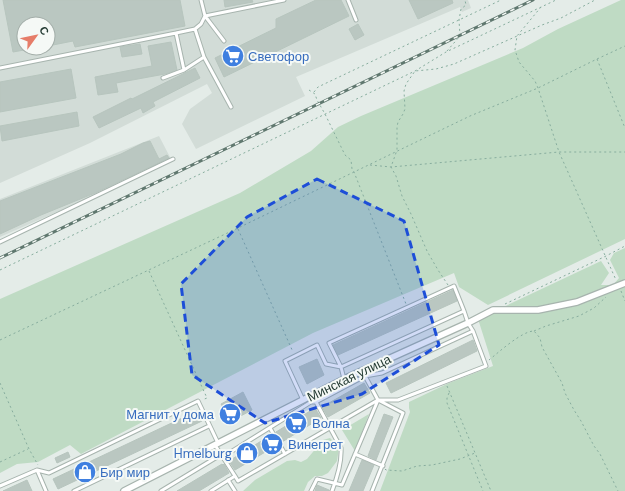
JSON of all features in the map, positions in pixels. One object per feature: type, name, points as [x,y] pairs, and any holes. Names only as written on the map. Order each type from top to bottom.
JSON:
[{"type":"street","points":[[493,310],[538,310],[577,302],[625,283]]},
{"type":"street","name":"Минская улица","points":[[124,491],[344,379],[468,323],[493,310]]},
{"type":"lane","points":[[201,0],[205,16],[224,41]]},
{"type":"lane","points":[[205,16],[284,0]]},
{"type":"lane","points":[[348,0],[356,20]]},
{"type":"lane","points":[[0,68],[195,29],[201,24],[205,16]]},
{"type":"lane","points":[[195,29],[204,57],[231,107]]},
{"type":"lane","points":[[176,33],[184,70]]},
{"type":"lane","points":[[164,78],[184,70],[204,57]]},
{"type":"lane","points":[[0,242],[173,159]]},
{"type":"lane","points":[[0,486],[37,470],[49,472],[198,401],[216,444],[238,481],[378,400],[398,400],[486,366],[454,286],[329,343],[341,367],[344,379]]},
{"type":"lane","points":[[303,400],[285,361],[317,346],[326,364],[341,367],[464,311]]},
{"type":"lane","points":[[161,491],[222,454],[229,453],[311,402],[316,402],[365,376],[382,373],[473,331]]},
{"type":"lane","points":[[365,376],[378,400],[403,413],[372,491]]},
{"type":"lane","points":[[311,491],[316,479],[342,485],[378,400]]},
{"type":"lane","points":[[316,402],[341,448],[342,455],[332,491]]},
{"type":"lane","points":[[74,491],[209,426]]},
{"type":"lane","points":[[270,428],[285,454]]},
{"type":"lane","points":[[355,454],[383,466]]},
{"type":"lane","points":[[37,470],[46,491]]},
{"type":"lane","points":[[211,491],[235,476]]},
{"type":"lane","points":[[228,480],[235,491]]},
{"type":"path","points":[[446,52],[460,36],[459,20],[461,9],[466,5],[465,0]]},
{"type":"path","points":[[313,92],[318,87],[501,0]]},
{"type":"path","points":[[0,270],[415,72],[446,52],[556,0]]},
{"type":"path","points":[[391,167],[398,150],[397,126],[405,109],[404,91],[406,84],[415,72],[436,69],[454,64],[562,18],[595,0]]},
{"type":"path","points":[[542,7],[517,36],[514,50],[519,62],[535,81],[559,152],[625,301]]},
{"type":"path","points":[[0,340],[238,228],[470,116],[538,88],[625,46]]},
{"type":"path","points":[[597,59],[625,128]]},
{"type":"path","points":[[309,90],[313,92],[345,155],[351,160],[352,169],[407,307]]},
{"type":"path","points":[[369,165],[391,167],[559,152],[625,152]]},
{"type":"path","points":[[391,167],[427,252],[450,288]]},
{"type":"path","points":[[238,228],[295,356]]},
{"type":"path","points":[[493,310],[625,246]]},
{"type":"path","points":[[149,270],[207,398],[198,402]]},
{"type":"path","points":[[485,363],[523,335],[531,331],[579,316],[594,308],[606,297]]},
{"type":"path","points":[[534,331],[540,338],[542,348],[562,383],[565,393],[574,410],[600,454],[618,491]]},
{"type":"path","points":[[445,381],[491,491]]},
{"type":"path","points":[[0,383],[29,449],[41,471]]},
{"type":"path","points":[[450,393],[447,398],[447,403],[483,491]]},
{"type":"path","points":[[0,462],[29,449]]},
{"type":"path","points":[[383,466],[386,470],[402,471],[417,466],[432,465],[469,456],[475,453]]},
{"type":"highlighted area","points":[[317,179],[404,221],[439,345],[362,394],[265,423],[192,375],[181,284],[247,217]]},
{"type":"shaded area","points":[[0,0],[468,0],[471,8],[462,12],[460,7],[296,77],[305,96],[196,149],[182,124],[190,109],[212,93],[207,84],[90,143],[0,183]]},
{"type":"shaded area","points":[[159,136],[171,159],[100,193],[0,237],[0,199]]},
{"type":"green space","points":[[621,0],[625,0],[625,239],[488,305],[459,287],[454,273],[313,333],[81,454],[70,445],[38,462],[17,464],[0,473],[0,299],[240,193],[311,151],[338,127],[523,48],[558,29]]},
{"type":"green space","points":[[625,248],[625,491],[380,491],[410,412],[409,402],[449,383],[493,366],[478,319],[601,261],[609,273],[601,285],[613,285],[619,278],[610,260],[614,253]]},
{"type":"green space","points":[[369,414],[355,451],[342,430]]},
{"type":"green space","points":[[330,438],[339,447],[337,461],[328,473],[322,476],[315,476],[308,482],[304,491],[243,491],[255,480],[287,461],[295,460],[301,462],[307,459],[323,440]]},
{"type":"building","points":[[3,0],[180,0],[185,26],[75,47],[73,41],[56,44],[56,16],[16,16],[16,51],[13,52]]},
{"type":"building","points":[[224,0],[252,0],[253,2],[225,7]]},
{"type":"building","points":[[316,0],[341,0],[349,16],[224,77],[215,58],[276,28],[276,19]]},
{"type":"building","points":[[409,0],[452,0],[453,3],[418,19]]},
{"type":"building","points":[[358,24],[364,35],[355,40],[349,29]]},
{"type":"building","points":[[171,42],[177,70],[165,74],[116,83],[118,92],[98,95],[95,77],[152,66],[148,46]]},
{"type":"building","points":[[140,44],[142,54],[122,57],[120,47]]},
{"type":"building","points":[[195,68],[200,78],[153,102],[155,106],[143,113],[141,108],[99,128],[93,117]]},
{"type":"building","points":[[71,69],[76,98],[0,112],[0,82]]},
{"type":"building","points":[[77,112],[79,126],[2,141],[0,126]]},
{"type":"building","points":[[150,141],[159,159],[167,155],[169,158],[95,193],[0,234],[0,201],[121,154]]},
{"type":"building","points":[[453,290],[457,301],[338,355],[333,345]]},
{"type":"building","points":[[473,340],[477,351],[391,393],[386,383]]},
{"type":"building","points":[[317,359],[324,375],[307,384],[299,367]]},
{"type":"building","points":[[364,383],[370,393],[328,417],[322,407]]},
{"type":"building","points":[[243,392],[252,410],[231,421],[221,404]]},
{"type":"building","points":[[315,408],[321,418],[282,442],[276,432]]},
{"type":"building","points":[[197,411],[202,421],[58,489],[53,479]]},
{"type":"building","points":[[384,414],[393,417],[376,460],[368,456]]},
{"type":"building","points":[[271,435],[277,445],[235,470],[229,461]]},
{"type":"building","points":[[68,452],[70,457],[57,463],[55,458]]},
{"type":"building","points":[[362,460],[374,465],[363,491],[349,491]]},
{"type":"building","points":[[224,464],[229,473],[199,491],[177,491]]},
{"type":"building","points":[[27,480],[32,491],[3,491]]},
{"type":"building","points":[[317,485],[329,490],[329,491],[315,491]]},
{"type":"railway","points":[[0,258],[533,0]]},
{"type":"place","name":"Светофор","points":[[233,56]]},
{"type":"place","name":"Магнит у дома","points":[[230,414]]},
{"type":"place","name":"Волна","points":[[296,423]]},
{"type":"place","name":"Винегрет","points":[[272,444]]},
{"type":"place","name":"Hmelburg","points":[[247,453]]},
{"type":"place","name":"Бир мир","points":[[85,472]]}]
